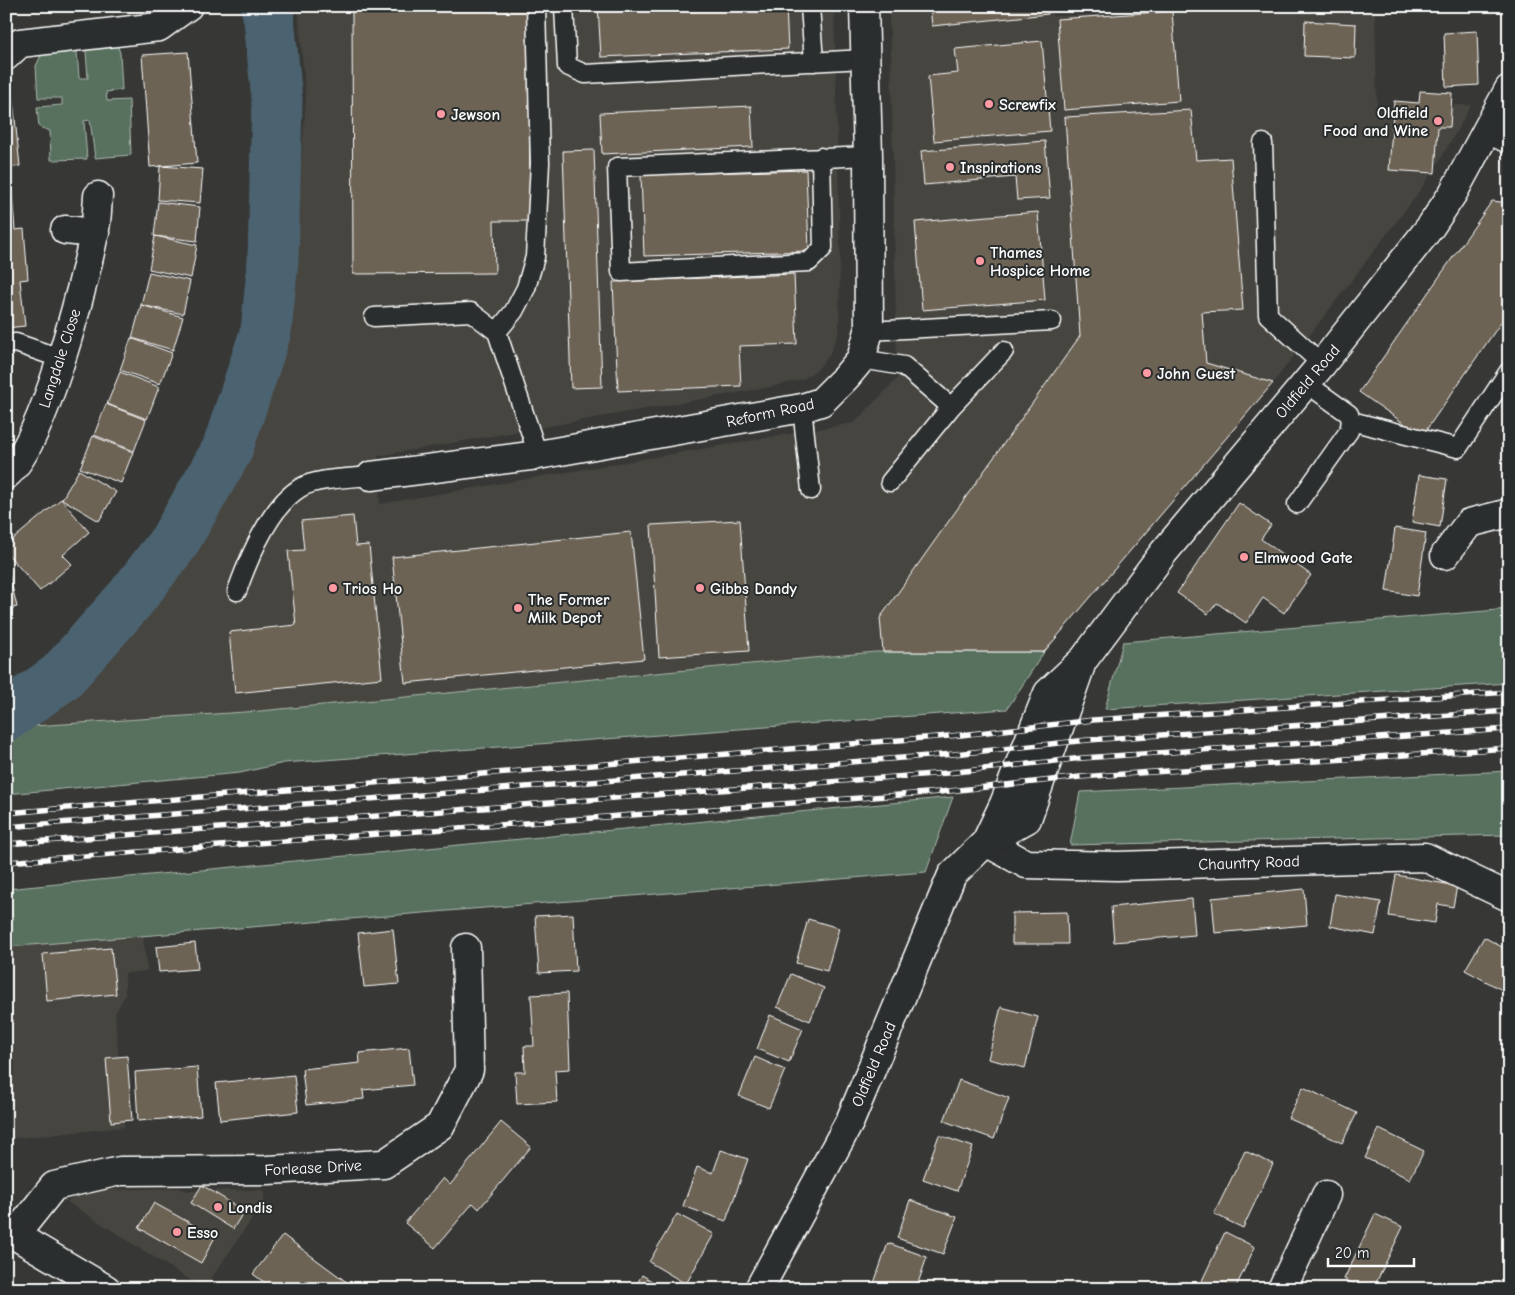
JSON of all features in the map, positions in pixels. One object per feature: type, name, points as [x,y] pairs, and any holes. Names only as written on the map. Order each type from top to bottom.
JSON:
[{"type":"street","points":[[6,56],[20,43],[160,27],[188,6]]},
{"type":"street","name":"Reform Road","points":[[371,476],[538,454],[802,408],[821,402],[861,359],[869,331],[868,156],[864,6]]},
{"type":"street","name":"Oldfield Road","points":[[759,1289],[850,1121],[952,875],[986,842],[1027,819],[1084,659],[1164,552],[1314,373],[1435,220],[1498,134],[1509,89]]},
{"type":"street","name":"Langdale Close","points":[[6,475],[31,440],[62,359],[95,233],[98,196]]},
{"type":"street","points":[[65,230],[95,233]]},
{"type":"street","points":[[1445,555],[1469,523],[1509,513]]},
{"type":"street","name":"Chauntry Road","points":[[986,842],[1026,864],[1117,866],[1424,857],[1509,896]]},
{"type":"street","name":"Forlease Drive","points":[[11,1233],[54,1186],[120,1171],[267,1170],[384,1164],[440,1126],[469,1070],[466,948]]},
{"type":"street","points":[[1282,1289],[1326,1196]]},
{"type":"street","points":[[11,1233],[106,1289]]},
{"type":"lane","points":[[497,332],[514,311],[526,288],[535,257],[540,163],[536,6]]},
{"type":"lane","points":[[564,6],[567,66],[585,74],[865,59]]},
{"type":"lane","points":[[810,6],[814,62]]},
{"type":"lane","points":[[1264,143],[1268,315],[1349,414],[1351,421],[1349,431],[1298,504]]},
{"type":"lane","points":[[821,158],[823,248],[809,262],[621,272],[617,167],[821,158],[868,156]]},
{"type":"lane","points":[[374,317],[471,312],[497,332],[538,454]]},
{"type":"lane","points":[[869,331],[1052,321]]},
{"type":"lane","points":[[6,344],[16,343],[62,359]]},
{"type":"lane","points":[[890,482],[951,407],[1004,350]]},
{"type":"lane","points":[[861,359],[904,366],[951,407]]},
{"type":"lane","points":[[1351,421],[1458,448],[1509,372]]},
{"type":"lane","points":[[802,408],[811,490]]},
{"type":"lane","points":[[237,592],[244,571],[266,527],[284,503],[300,488],[324,481],[371,476]]},
{"type":"shaded area","points":[[298,6],[834,6],[840,254],[839,331],[829,355],[818,369],[803,379],[775,386],[378,456],[380,504],[854,423],[897,379],[891,47],[888,6],[1051,6],[1052,16],[1375,9],[1377,107],[1471,105],[1442,157],[1416,196],[1273,383],[1044,652],[875,652],[260,711],[34,726],[43,708],[133,630],[201,538],[230,484],[275,368],[290,300],[306,100]]},
{"type":"shaded area","points":[[143,935],[147,971],[125,973],[125,995],[115,1014],[124,1127],[6,1139],[6,947]]},
{"type":"shaded area","points":[[179,1188],[187,1191],[264,1190],[264,1201],[204,1289],[66,1201],[94,1190]]},
{"type":"green space","points":[[114,35],[120,53],[122,90],[106,92],[107,101],[129,100],[131,155],[95,158],[90,120],[84,121],[87,159],[51,160],[50,131],[39,127],[37,107],[62,105],[62,98],[38,98],[36,66],[44,49],[76,38],[79,78],[88,78],[85,39]]},
{"type":"green space","points":[[1509,609],[1509,683],[1105,709],[1123,642]]},
{"type":"green space","points":[[875,652],[1044,652],[1007,709],[284,763],[240,773],[6,794],[6,735],[34,726],[260,711]]},
{"type":"green space","points":[[1509,771],[1509,835],[1070,845],[1080,792]]},
{"type":"green space","points":[[953,797],[926,872],[6,947],[6,889]]},
{"type":"building","name":"Jewson","points":[[352,6],[529,6],[530,221],[494,221],[495,273],[353,274]]},
{"type":"building","points":[[598,6],[786,6],[788,49],[601,57]]},
{"type":"building","points":[[930,6],[1048,6],[1048,14],[932,26]]},
{"type":"building","points":[[1172,11],[1179,101],[1064,110],[1057,19]]},
{"type":"building","points":[[1305,21],[1356,24],[1355,58],[1304,56]]},
{"type":"building","points":[[1477,31],[1479,85],[1446,87],[1444,33]]},
{"type":"building","name":"Screwfix","points":[[1042,41],[1050,131],[934,141],[928,76],[958,73],[955,49]]},
{"type":"building","points":[[188,52],[197,163],[150,167],[142,55]]},
{"type":"building","points":[[6,81],[11,81],[14,109],[6,110]]},
{"type":"building","points":[[1420,91],[1452,93],[1450,127],[1438,127],[1435,173],[1389,170],[1394,101],[1419,103]]},
{"type":"building","points":[[751,106],[753,147],[602,154],[600,113]]},
{"type":"building","points":[[14,109],[20,166],[6,167],[6,110]]},
{"type":"building","name":"John Guest","points":[[1191,110],[1196,160],[1231,158],[1243,310],[1202,312],[1206,363],[1273,383],[1044,652],[883,652],[880,618],[1080,336],[1065,117]]},
{"type":"building","points":[[1045,141],[1050,198],[1017,200],[1015,177],[924,185],[921,151]]},
{"type":"building","points":[[594,150],[602,387],[571,388],[563,151]]},
{"type":"building","points":[[160,166],[203,169],[200,203],[158,200]]},
{"type":"building","points":[[806,170],[809,251],[644,256],[641,175]]},
{"type":"building","points":[[11,181],[15,230],[24,229],[28,279],[20,280],[25,326],[6,328],[6,182]]},
{"type":"building","points":[[1492,201],[1509,203],[1509,311],[1422,436],[1359,392]]},
{"type":"building","points":[[158,202],[200,207],[197,241],[154,236]]},
{"type":"building","name":"Thames Hospice Home","points":[[1038,212],[1045,300],[922,310],[915,222]]},
{"type":"building","points":[[155,236],[197,245],[191,278],[149,269]]},
{"type":"building","points":[[149,272],[190,281],[183,314],[141,305]]},
{"type":"building","points":[[794,274],[797,344],[739,346],[741,386],[618,391],[613,282]]},
{"type":"building","points":[[141,305],[183,317],[173,350],[132,338]]},
{"type":"building","points":[[131,338],[172,353],[160,384],[120,370]]},
{"type":"building","points":[[120,372],[159,387],[147,419],[107,404]]},
{"type":"building","points":[[106,404],[146,420],[134,451],[94,435]]},
{"type":"building","points":[[93,436],[133,452],[121,483],[80,468]]},
{"type":"building","points":[[79,470],[116,492],[99,521],[62,499]]},
{"type":"building","points":[[1419,475],[1447,479],[1440,527],[1412,522]]},
{"type":"building","points":[[61,499],[89,532],[63,555],[72,564],[40,591],[6,552],[6,545]]},
{"type":"building","name":"Elmwood Gate","points":[[1239,503],[1271,525],[1261,539],[1311,575],[1284,613],[1263,598],[1246,623],[1217,603],[1208,614],[1177,593]]},
{"type":"building","name":"Trios Ho","points":[[353,516],[356,546],[369,545],[382,678],[235,693],[229,632],[296,625],[288,551],[304,550],[301,521]]},
{"type":"building","name":"Gibbs Dandy","points":[[740,520],[749,651],[659,657],[651,525]]},
{"type":"building","points":[[1395,528],[1426,533],[1417,596],[1386,591]]},
{"type":"building","name":"The Former Milk Depot","points":[[631,532],[644,659],[405,683],[392,557]]},
{"type":"building","points":[[6,561],[17,607],[6,610]]},
{"type":"building","points":[[1396,875],[1457,886],[1453,907],[1438,904],[1435,923],[1389,916]]},
{"type":"building","points":[[1304,889],[1307,925],[1215,933],[1212,898]]},
{"type":"building","points":[[1335,894],[1381,902],[1375,935],[1330,926]]},
{"type":"building","points":[[1192,899],[1195,935],[1114,942],[1111,907]]},
{"type":"building","points":[[1067,912],[1068,944],[1012,944],[1012,913]]},
{"type":"building","points":[[573,914],[576,971],[539,973],[535,916]]},
{"type":"building","points":[[808,919],[839,928],[827,971],[796,963]]},
{"type":"building","points":[[393,929],[399,984],[364,987],[358,933]]},
{"type":"building","points":[[1484,937],[1509,951],[1509,978],[1502,990],[1465,970]]},
{"type":"building","points":[[195,943],[198,969],[159,972],[156,947]]},
{"type":"building","points":[[111,948],[116,994],[47,1001],[43,954]]},
{"type":"building","points":[[791,974],[824,988],[810,1021],[777,1007]]},
{"type":"building","points":[[567,993],[570,1069],[555,1070],[557,1102],[517,1104],[515,1072],[525,1072],[524,1046],[534,1046],[531,995]]},
{"type":"building","points":[[1001,1007],[1038,1017],[1025,1068],[988,1059]]},
{"type":"building","points":[[770,1015],[803,1029],[789,1062],[757,1049]]},
{"type":"building","points":[[409,1048],[413,1085],[363,1090],[364,1099],[306,1105],[302,1069],[360,1063],[359,1053]]},
{"type":"building","points":[[127,1056],[132,1120],[111,1122],[106,1058]]},
{"type":"building","points":[[755,1057],[785,1070],[769,1108],[739,1096]]},
{"type":"building","points":[[197,1067],[201,1116],[138,1121],[135,1072]]},
{"type":"building","points":[[294,1075],[298,1112],[220,1120],[216,1083]]},
{"type":"building","points":[[959,1080],[1009,1098],[994,1139],[944,1121]]},
{"type":"building","points":[[1303,1087],[1357,1113],[1342,1143],[1288,1118]]},
{"type":"building","points":[[501,1122],[531,1147],[479,1209],[473,1203],[435,1248],[405,1223],[443,1178],[450,1185]]},
{"type":"building","points":[[1379,1129],[1424,1151],[1410,1179],[1365,1158]]},
{"type":"building","points":[[939,1135],[973,1147],[957,1191],[923,1179]]},
{"type":"building","points":[[721,1150],[748,1159],[726,1221],[683,1206],[697,1167],[713,1173]]},
{"type":"building","points":[[1245,1151],[1273,1164],[1243,1228],[1214,1214]]},
{"type":"building","name":"Londis","points":[[202,1185],[244,1211],[233,1229],[191,1203]]},
{"type":"building","points":[[910,1200],[957,1217],[943,1254],[897,1238]]},
{"type":"building","name":"Esso","points":[[154,1203],[215,1237],[201,1263],[139,1228]]},
{"type":"building","points":[[677,1214],[714,1234],[686,1284],[649,1262]]},
{"type":"building","points":[[1375,1214],[1403,1227],[1373,1289],[1365,1289],[1344,1279]]},
{"type":"building","points":[[1225,1232],[1255,1247],[1235,1289],[1203,1289],[1199,1287]]},
{"type":"building","points":[[283,1235],[348,1283],[343,1289],[273,1289],[253,1274]]},
{"type":"building","points":[[888,1243],[927,1257],[916,1289],[872,1289]]},
{"type":"building","points":[[642,1275],[665,1289],[634,1289]]},
{"type":"waterway","points":[[6,716],[61,677],[131,598],[174,542],[227,450],[266,331],[273,261],[277,100],[266,6]]},
{"type":"railway","points":[[6,813],[961,735],[1093,720],[1509,692]]},
{"type":"railway","points":[[6,827],[954,754],[1088,740],[1509,711]]},
{"type":"railway","points":[[6,844],[947,773],[1083,758],[1509,729]]},
{"type":"railway","points":[[6,862],[940,792],[1080,777],[1509,748]]},
{"type":"place","name":"Screwfix","points":[[989,104]]},
{"type":"place","name":"Jewson","points":[[441,114]]},
{"type":"place","name":"Oldfield Food and Wine","points":[[1438,121]]},
{"type":"place","name":"Inspirations","points":[[950,167]]},
{"type":"place","name":"Thames Hospice Home","points":[[980,261]]},
{"type":"place","name":"John Guest","points":[[1147,373]]},
{"type":"place","name":"Elmwood Gate","points":[[1244,557]]},
{"type":"place","name":"Trios Ho","points":[[333,588]]},
{"type":"place","name":"Gibbs Dandy","points":[[700,588]]},
{"type":"place","name":"The Former Milk Depot","points":[[518,608]]},
{"type":"place","name":"Londis","points":[[218,1207]]},
{"type":"place","name":"Esso","points":[[177,1232]]}]
